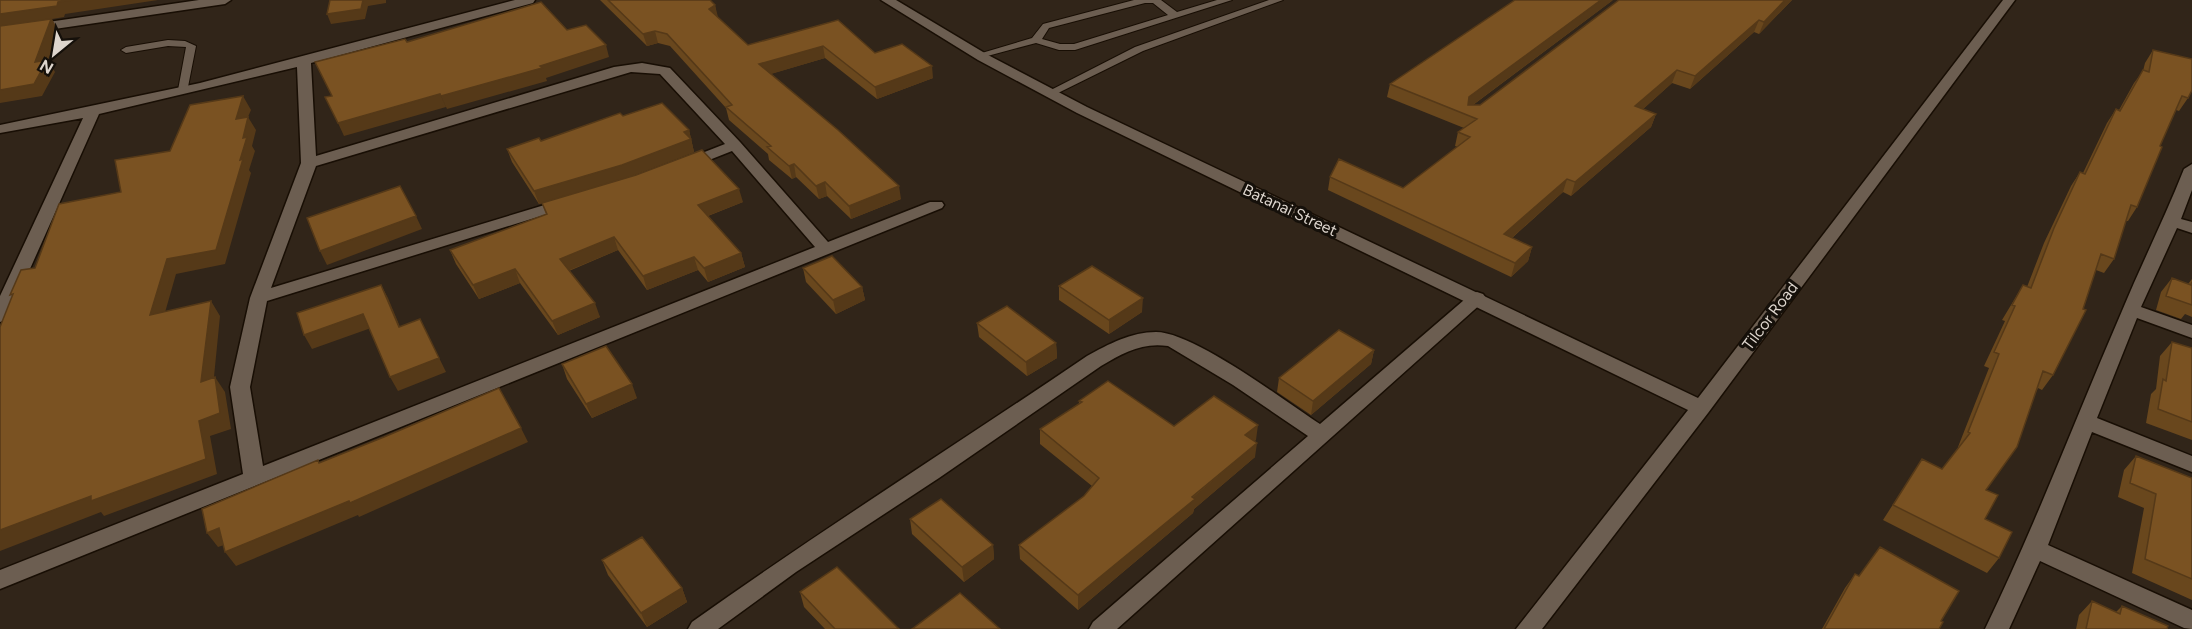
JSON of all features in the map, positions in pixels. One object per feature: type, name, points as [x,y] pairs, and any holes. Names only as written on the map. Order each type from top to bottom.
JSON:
[{"type":"street","points":[[0,33],[225,0]]},
{"type":"street","name":"Batanai Street","points":[[887,0],[980,56],[1175,156],[1477,298],[1701,408]]},
{"type":"street","name":"Tilcor Road","points":[[1528,629],[1701,408],[2009,0]]},
{"type":"street","points":[[0,129],[92,113],[304,61],[520,1]]},
{"type":"street","points":[[254,478],[240,387],[259,298],[309,163],[304,61]]},
{"type":"street","points":[[309,163],[640,66],[665,71],[735,145],[825,249]]},
{"type":"street","points":[[0,316],[6,290],[92,113]]},
{"type":"street","points":[[671,170],[735,145]]},
{"type":"street","points":[[1997,629],[2035,549],[2085,421],[2131,310],[2172,221],[2192,169]]},
{"type":"street","points":[[259,298],[587,197]]},
{"type":"street","points":[[0,580],[936,205]]},
{"type":"street","points":[[2172,221],[2192,228]]},
{"type":"street","points":[[1101,629],[1323,436],[1477,298]]},
{"type":"street","points":[[2131,310],[2192,332]]},
{"type":"street","points":[[700,629],[788,566],[932,472],[1094,361],[1122,345],[1138,340],[1156,338],[1185,345],[1323,436]]},
{"type":"street","points":[[2085,421],[2192,464]]},
{"type":"street","points":[[2035,549],[2192,621]]},
{"type":"lane","points":[[1036,40],[1046,26],[1144,0],[1155,0],[1174,15]]},
{"type":"lane","points":[[980,56],[1036,40],[1059,47],[1075,47],[1227,0]]},
{"type":"lane","points":[[1050,93],[1139,49],[1278,0]]},
{"type":"lane","points":[[126,50],[174,43],[186,43],[191,46],[183,90]]},
{"type":"building","points":[[0,0],[73,0],[58,2],[57,6],[0,14]]},
{"type":"building","points":[[330,0],[363,0],[361,9],[327,14]]},
{"type":"building","points":[[608,0],[710,0],[715,5],[709,9],[748,45],[838,20],[875,53],[902,44],[932,66],[875,87],[823,46],[759,64],[838,130],[899,186],[849,206],[825,182],[816,186],[794,164],[789,166],[767,147],[771,146],[726,107],[732,105],[667,34],[655,31],[643,34]]},
{"type":"building","points":[[1515,0],[1601,0],[1469,97],[1468,105],[1480,105],[1619,0],[1785,0],[1764,22],[1759,20],[1695,76],[1677,70],[1635,106],[1656,114],[1575,182],[1567,179],[1504,234],[1532,247],[1515,263],[1330,177],[1339,159],[1403,188],[1470,137],[1458,132],[1477,119],[1390,84]]},
{"type":"building","points":[[541,2],[567,30],[586,25],[606,45],[540,66],[542,68],[338,123],[325,97],[332,96],[315,62],[405,39],[407,42]]},
{"type":"building","points":[[51,19],[35,62],[47,60],[34,84],[0,90],[0,26]]},
{"type":"building","points":[[2153,50],[2192,59],[2192,90],[2188,98],[2182,96],[2137,207],[2131,205],[2114,259],[2101,254],[2083,309],[2086,310],[2053,375],[2043,371],[2017,447],[1986,490],[1998,495],[1985,519],[2012,532],[1999,558],[1893,505],[1922,459],[1942,469],[1970,433],[1968,432],[1999,354],[1994,352],[2015,306],[2012,305],[2023,285],[2031,288],[2054,228],[2080,172],[2085,174],[2116,109],[2120,111],[2143,70],[2149,72]]},
{"type":"building","points":[[243,96],[236,119],[248,117],[243,138],[247,137],[240,160],[243,159],[216,250],[167,259],[150,315],[211,301],[201,382],[215,377],[220,413],[199,421],[206,459],[91,501],[91,496],[0,530],[0,327],[21,270],[35,268],[59,204],[121,192],[115,160],[170,151],[190,105]]},
{"type":"building","points":[[662,103],[689,130],[684,132],[691,139],[622,165],[534,191],[507,149],[539,138],[541,141],[620,113],[623,116]]},
{"type":"building","points":[[702,150],[739,189],[698,205],[741,253],[704,268],[694,257],[643,276],[614,237],[560,259],[595,303],[552,321],[515,269],[473,285],[450,250],[547,214],[542,203],[636,175]]},
{"type":"building","points":[[400,186],[416,216],[320,251],[307,218]]},
{"type":"building","points":[[832,256],[862,287],[833,300],[803,268]]},
{"type":"building","points":[[1092,266],[1143,298],[1109,320],[1059,286]]},
{"type":"building","points":[[2172,278],[2191,285],[2192,282],[2192,305],[2166,296]]},
{"type":"building","points":[[381,285],[399,327],[420,319],[439,358],[390,377],[363,314],[304,335],[297,313]]},
{"type":"building","points":[[1007,306],[1056,343],[1026,362],[977,323]]},
{"type":"building","points":[[1339,330],[1374,350],[1313,401],[1279,378]]},
{"type":"building","points":[[2172,342],[2192,348],[2192,422],[2158,409],[2163,379],[2166,381]]},
{"type":"building","points":[[606,346],[632,384],[586,404],[562,364]]},
{"type":"building","points":[[1108,381],[1174,426],[1214,396],[1258,425],[1245,435],[1257,443],[1192,497],[1195,499],[1078,595],[1019,545],[1084,496],[1099,478],[1040,429],[1082,402],[1079,401]]},
{"type":"building","points":[[499,388],[521,428],[350,503],[349,501],[225,552],[219,528],[207,533],[202,509],[318,460],[319,463],[384,437]]},
{"type":"building","points":[[2136,456],[2192,478],[2192,579],[2145,559],[2156,494],[2130,483]]},
{"type":"building","points":[[941,499],[993,545],[962,567],[910,519]]},
{"type":"building","points":[[642,537],[682,588],[641,613],[602,560]]},
{"type":"building","points":[[1880,547],[1959,591],[1941,621],[1943,622],[1939,629],[1824,629],[1855,574],[1859,576]]},
{"type":"building","points":[[837,567],[899,629],[835,629],[800,592]]},
{"type":"building","points":[[960,593],[1000,629],[912,629]]},
{"type":"building","points":[[2092,601],[2120,614],[2122,606],[2168,626],[2167,629],[2086,629]]}]
